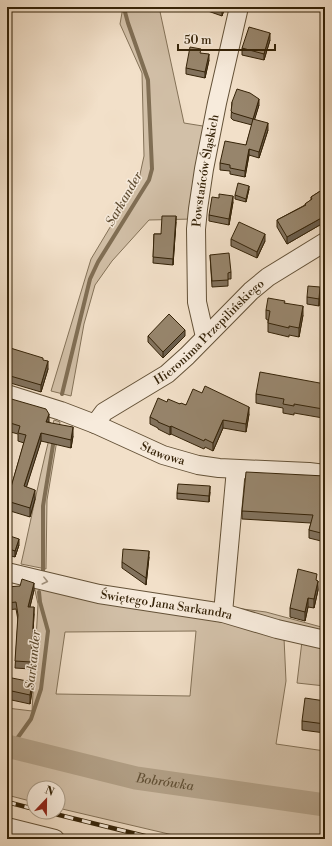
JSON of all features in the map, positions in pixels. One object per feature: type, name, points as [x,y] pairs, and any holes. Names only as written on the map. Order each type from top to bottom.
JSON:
[{"type":"street","name":"Powstańców Śląskich","points":[[205,337],[197,302],[196,230],[198,209],[217,103],[239,7]]},
{"type":"street","name":"Hieronima Przepilińskiego","points":[[95,424],[104,412],[167,374],[187,356],[251,291],[268,278],[325,242]]},
{"type":"street","name":"Stawowa","points":[[8,395],[61,411],[95,424],[163,455],[198,465],[236,469],[325,474]]},
{"type":"street","points":[[223,613],[236,469]]},
{"type":"street","name":"Świętego Jana Sarkandra","points":[[7,572],[99,594],[223,613],[276,629],[325,640]]},
{"type":"street","points":[[7,827],[55,839]]},
{"type":"shaded area","points":[[123,7],[159,7],[184,123],[209,127],[193,219],[149,220],[112,261],[95,285],[84,324],[71,396],[51,391],[91,259],[139,179],[144,156],[142,73],[120,24]]},
{"type":"shaded area","points":[[54,420],[60,422],[47,500],[46,569],[21,564]]},
{"type":"shaded area","points":[[34,586],[196,615],[284,638],[286,681],[276,744],[325,751],[325,839],[190,839],[66,810],[66,780],[26,780],[26,800],[7,795],[7,708],[32,711],[38,604]],"holes":[[[196,631],[190,696],[56,694],[65,632]]]},
{"type":"shaded area","points":[[235,608],[266,612],[325,628],[325,636]]},
{"type":"shaded area","points":[[302,641],[325,647],[325,686],[297,683]]},
{"type":"building","points":[[249,27],[270,33],[264,54],[242,48]]},
{"type":"building","points":[[190,47],[201,49],[200,53],[209,54],[205,72],[186,68]]},
{"type":"building","points":[[237,89],[250,93],[259,99],[253,119],[231,111],[232,102]]},
{"type":"building","points":[[253,119],[268,123],[259,152],[249,149],[245,171],[230,168],[230,165],[220,163],[225,141],[246,145]]},
{"type":"building","points":[[238,183],[249,186],[246,199],[235,195]]},
{"type":"building","points":[[325,188],[325,216],[287,237],[277,220],[306,205],[305,204],[312,199],[311,197]]},
{"type":"building","points":[[219,194],[233,196],[229,219],[209,215],[212,197],[219,198]]},
{"type":"building","points":[[162,216],[176,216],[173,259],[153,257],[154,234],[161,234]]},
{"type":"building","points":[[239,222],[265,234],[257,252],[231,239]]},
{"type":"building","points":[[229,253],[231,272],[228,273],[228,280],[212,281],[210,255]]},
{"type":"building","points":[[308,286],[320,287],[319,299],[307,297]]},
{"type":"building","points":[[268,298],[285,301],[284,303],[303,306],[299,328],[289,326],[289,328],[268,323],[270,311],[266,310]]},
{"type":"building","points":[[169,314],[185,330],[163,352],[148,336]]},
{"type":"building","points":[[7,347],[43,358],[43,360],[48,361],[41,385],[7,375]]},
{"type":"building","points":[[260,372],[325,384],[325,400],[323,409],[294,404],[294,406],[283,404],[284,399],[256,394]]},
{"type":"building","points":[[205,386],[249,407],[246,424],[223,420],[213,443],[205,439],[204,441],[171,426],[170,427],[150,417],[158,398],[167,402],[168,399],[186,405],[193,389],[202,393]]},
{"type":"building","points":[[8,398],[46,409],[49,414],[46,422],[73,427],[71,440],[41,433],[24,486],[35,490],[30,508],[7,501],[26,435],[18,433],[20,426],[7,422]]},
{"type":"building","points":[[246,472],[325,476],[325,534],[309,530],[313,515],[242,511]]},
{"type":"building","points":[[178,484],[210,486],[209,496],[177,493]]},
{"type":"building","points":[[7,535],[19,539],[15,551],[7,548]]},
{"type":"building","points":[[123,549],[149,551],[146,578],[122,562]]},
{"type":"building","points":[[298,569],[317,574],[316,580],[318,581],[314,599],[308,598],[305,612],[290,608]]},
{"type":"building","points":[[22,579],[34,583],[28,607],[34,607],[31,662],[15,661],[18,615],[16,602],[7,603],[7,587],[20,586]]},
{"type":"building","points":[[7,677],[32,682],[30,695],[7,690]]},
{"type":"building","points":[[305,698],[325,701],[325,724],[302,721]]},
{"type":"waterway","name":"Sarkander","points":[[62,394],[90,279],[98,262],[149,180],[152,169],[148,80],[128,23],[125,12],[126,7]]},
{"type":"waterway","name":"Sarkander","points":[[43,572],[43,506],[54,439]]},
{"type":"waterway","name":"Sarkander","points":[[11,747],[31,719],[41,689],[48,631],[40,602],[39,592]]},
{"type":"waterway","name":"Bobrówka","points":[[7,746],[136,778],[325,805]]},
{"type":"railway","points":[[7,802],[26,807]]},
{"type":"railway","points":[[66,817],[157,839]]}]
